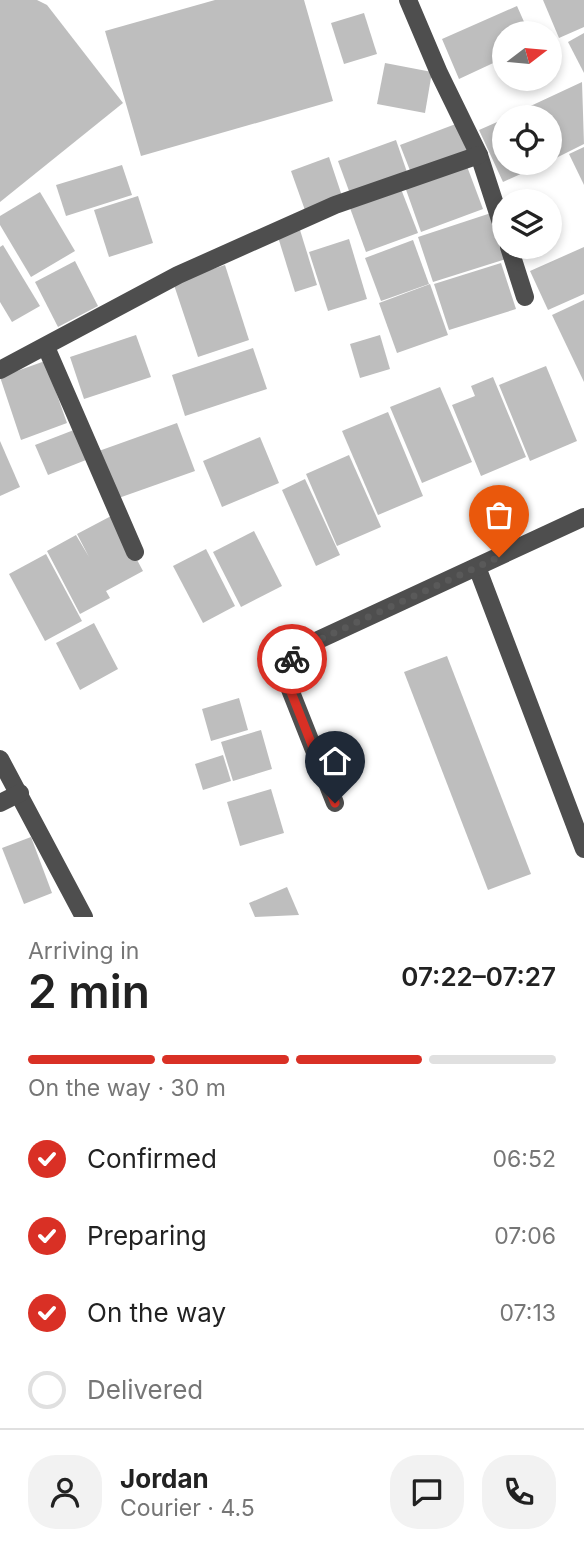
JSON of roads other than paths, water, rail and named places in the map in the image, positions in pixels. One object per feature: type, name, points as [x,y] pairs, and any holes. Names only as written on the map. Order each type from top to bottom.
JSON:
[{"type":"street","points":[[408,0],[439,73],[479,155],[492,195]]},
{"type":"street","points":[[0,370],[178,275],[335,205],[479,155]]},
{"type":"street","points":[[513,259],[525,297]]},
{"type":"street","points":[[46,347],[135,552]]},
{"type":"street","points":[[335,803],[289,687],[287,665],[301,648],[584,517]]},
{"type":"street","points":[[477,567],[584,849]]},
{"type":"street","points":[[0,759],[83,917]]},
{"type":"street","points":[[0,803],[20,793]]}]
